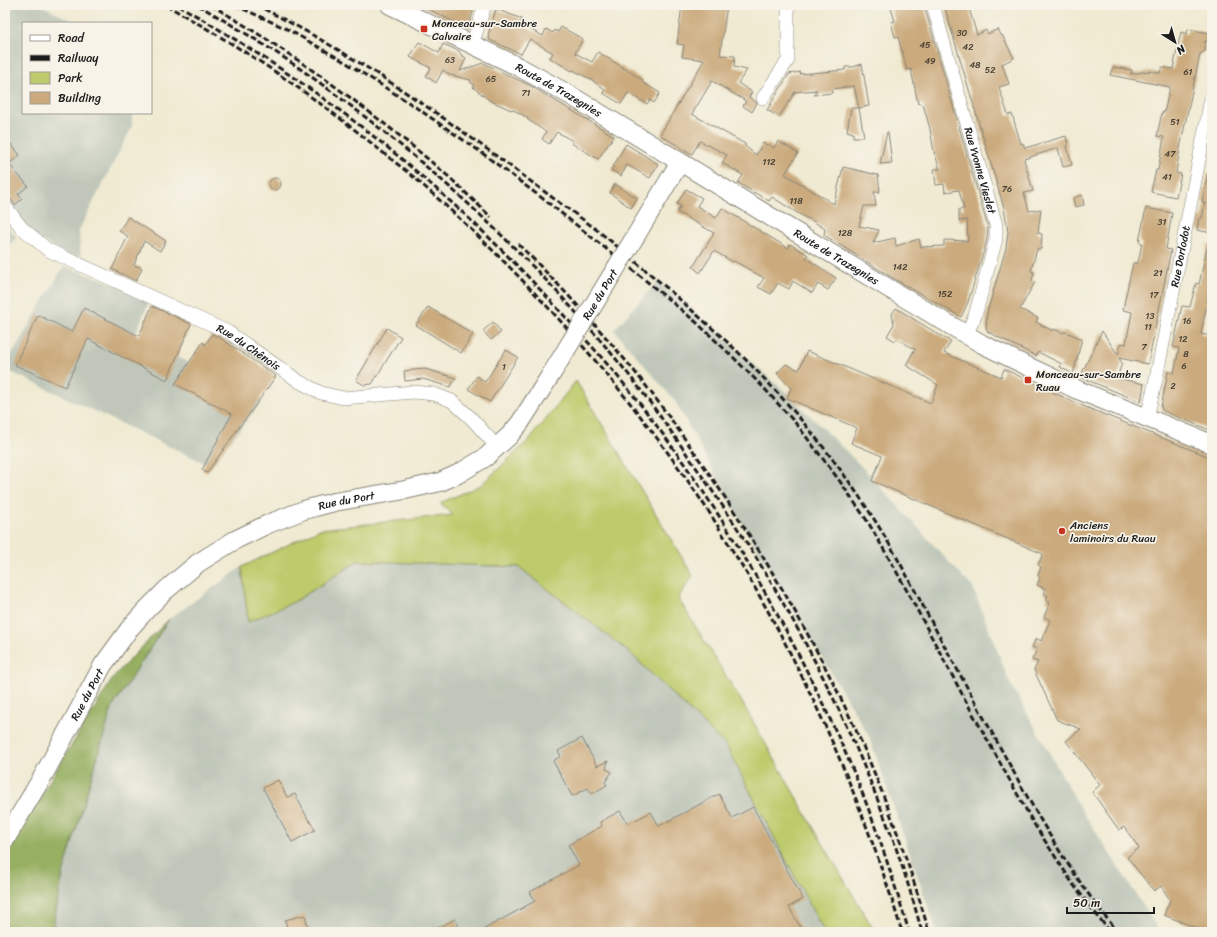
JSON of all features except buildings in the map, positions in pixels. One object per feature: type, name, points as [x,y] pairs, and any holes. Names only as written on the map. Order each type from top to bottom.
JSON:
[{"type":"main road","name":"Route de Trazegnies","points":[[390,5],[517,66],[561,90],[966,335],[1066,385],[1212,444]]},
{"type":"main road","name":"Rue du Port","points":[[5,840],[43,776],[103,665],[130,628],[146,610],[166,590],[198,563],[235,540],[282,518],[334,502],[399,491],[440,482],[468,469],[498,448],[520,423],[636,237],[680,162]]},
{"type":"street","points":[[472,44],[485,5]]},
{"type":"street","points":[[763,98],[788,60],[788,5]]},
{"type":"street","name":"Rue Yvonne Vieslet","points":[[933,5],[996,225],[996,239],[975,316],[966,335]]},
{"type":"street","name":"Rue Dorlodot","points":[[1147,418],[1212,94]]},
{"type":"street","name":"Rue du Chênois","points":[[5,206],[21,227],[48,250],[228,332],[300,382],[321,393],[343,398],[414,392],[434,394],[452,401],[471,418],[498,448]]},
{"type":"shaded area","points":[[5,5],[41,5],[74,22],[22,22],[22,114],[132,114],[132,127],[79,230],[81,264],[25,230],[5,205]]},
{"type":"shaded area","points":[[5,224],[17,237],[5,249]]},
{"type":"shaded area","points":[[64,266],[151,297],[135,335],[262,401],[211,466],[5,369],[5,366]]},
{"type":"shaded area","points":[[658,281],[789,395],[863,468],[973,588],[1009,681],[1081,809],[1160,932],[937,932],[869,736],[750,537],[675,401],[614,330]]},
{"type":"shaded area","points":[[358,561],[523,567],[630,653],[726,746],[824,932],[52,932],[63,874],[112,708],[169,619],[242,567],[248,622],[294,602]]},
{"type":"green space","points":[[576,381],[693,576],[678,598],[743,704],[875,932],[824,932],[726,746],[630,653],[519,567],[358,561],[294,602],[248,622],[242,567],[320,529],[453,515],[440,503],[481,485],[528,441]]},
{"type":"green space","points":[[169,619],[112,708],[63,874],[52,932],[5,932],[5,853],[115,675]]},
{"type":"railway","points":[[166,5],[229,42],[290,82],[339,118],[416,179],[504,261],[578,340],[612,381],[678,467],[709,512],[741,564],[790,652],[833,743],[852,789],[887,884],[902,932]]},
{"type":"railway","points":[[178,5],[243,44],[306,86],[368,132],[426,180],[466,215],[523,271],[599,355],[642,406],[688,469],[713,507],[760,583],[782,622],[822,702],[861,789],[887,860],[909,932]]},
{"type":"railway","points":[[198,5],[286,59],[331,91],[376,125],[461,197],[542,275],[580,317],[639,387],[702,476],[754,554],[778,594],[823,677],[862,762],[886,821],[903,868],[922,932]]},
{"type":"railway","points":[[211,5],[274,44],[364,108],[449,177],[491,217]]},
{"type":"railway","points":[[235,5],[287,29],[345,62],[408,102],[478,150],[546,201],[696,322],[763,387],[798,426],[839,480],[868,522],[1034,824],[1073,884],[1110,932]]},
{"type":"railway","points":[[256,5],[332,46],[405,92],[476,141],[591,225],[667,288],[758,372],[828,453],[874,519],[897,557],[1048,832],[1074,873],[1118,932]]},
{"type":"railway","points":[[518,244],[583,312],[643,382],[708,472],[770,568],[826,668],[859,737],[897,833],[929,932]]},
{"type":"place","name":"Monceau-sur-Sambre Calvaire","points":[[424,29]]},
{"type":"place","name":"Monceau-sur-Sambre Ruau","points":[[1028,380]]},
{"type":"place","name":"Anciens laminoirs du Ruau","points":[[1062,531]]}]
